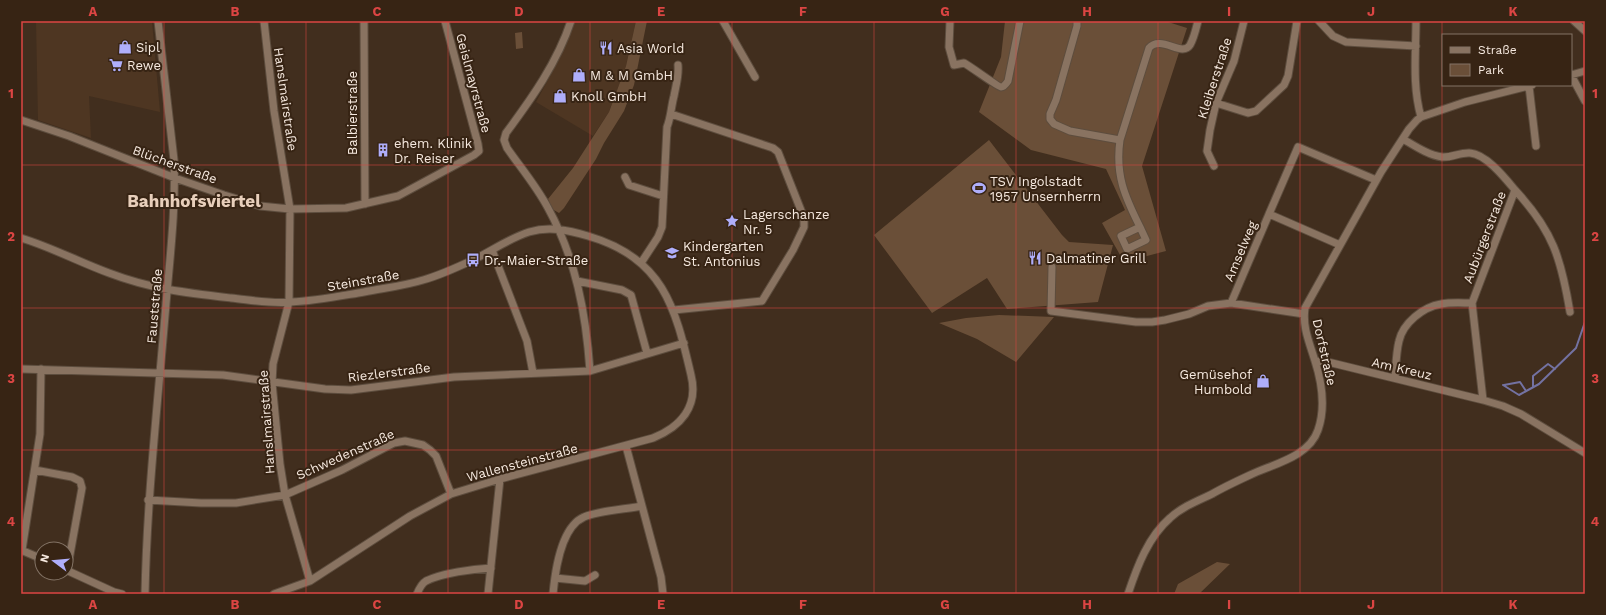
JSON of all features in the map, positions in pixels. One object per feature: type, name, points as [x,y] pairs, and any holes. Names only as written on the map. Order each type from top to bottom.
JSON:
[{"type":"street","name":"Fauststraße","points":[[145,594],[148,500],[172,239],[175,178],[158,21]]},
{"type":"street","name":"Hanslmairstraße","points":[[264,21],[274,112],[290,209],[289,302],[273,364],[272,383],[280,464],[285,495],[310,581]]},
{"type":"street","name":"Balbierstraße","points":[[364,21],[365,204]]},
{"type":"street","name":"Geislmayrstraße","points":[[444,21],[478,151]]},
{"type":"street","points":[[571,21],[552,65],[536,92],[506,133],[504,140],[507,148],[539,192],[549,210],[570,259],[577,281],[585,320],[590,371]]},
{"type":"street","points":[[723,21],[755,78]]},
{"type":"street","points":[[950,21],[948,47],[954,65],[964,63],[981,73],[997,86],[1004,86],[1008,81],[1020,21]]},
{"type":"street","points":[[1076,21],[1077,26],[1057,97],[1050,114],[1050,119],[1054,124],[1077,133],[1120,140]]},
{"type":"street","points":[[1140,227],[1124,194],[1120,177],[1118,158],[1120,140],[1149,48],[1154,43],[1159,43],[1182,49],[1186,48],[1191,44],[1198,21]]},
{"type":"street","name":"Kleiberstraße","points":[[1214,166],[1207,151],[1210,130],[1216,103],[1234,61],[1244,21]]},
{"type":"street","points":[[1216,103],[1248,113],[1256,111],[1284,85],[1288,76],[1297,21]]},
{"type":"street","points":[[1319,21],[1333,36],[1346,42],[1416,46]]},
{"type":"street","points":[[1416,21],[1416,89],[1421,117]]},
{"type":"street","points":[[1574,21],[1585,31]]},
{"type":"street","points":[[641,263],[662,227],[667,127],[679,76],[678,64]]},
{"type":"street","points":[[1572,75],[1585,71]]},
{"type":"street","points":[[1572,77],[1585,102]]},
{"type":"street","name":"Dorfstraße","points":[[1128,594],[1147,549],[1159,529],[1171,517],[1196,501],[1290,457],[1312,441],[1320,424],[1322,406],[1321,386],[1305,328],[1304,314],[1307,304],[1376,180],[1413,124],[1421,117],[1464,102],[1527,86]]},
{"type":"street","points":[[1531,86],[1536,146]]},
{"type":"street","points":[[671,114],[774,148],[778,152],[804,218],[804,227],[762,301],[674,310]]},
{"type":"street","name":"Blücherstraße","points":[[21,120],[69,136],[175,178],[260,206],[290,209],[346,208],[398,196],[474,155],[478,151]]},
{"type":"street","name":"Aubürgerstraße","points":[[1403,138],[1429,154],[1443,157],[1469,153],[1476,154],[1492,166],[1515,190],[1472,303],[1483,400]]},
{"type":"street","points":[[1269,214],[1298,147],[1376,180]]},
{"type":"street","points":[[625,177],[628,185],[663,196]]},
{"type":"street","points":[[1515,190],[1531,206],[1544,226],[1556,251],[1563,273],[1570,312]]},
{"type":"street","name":"Amselweg","points":[[1231,303],[1269,214],[1340,245]]},
{"type":"street","name":"Steinstraße","points":[[21,238],[67,254],[108,273],[138,283],[167,290],[263,301],[289,302],[342,296],[422,280],[445,272],[529,232],[557,228],[600,240],[619,248],[641,263],[659,281],[674,310]]},
{"type":"street","points":[[492,250],[527,341],[533,373]]},
{"type":"street","points":[[1052,267],[1051,311],[1136,322],[1152,322],[1189,314],[1208,306],[1231,303],[1304,314]]},
{"type":"street","points":[[577,281],[622,290],[631,295],[647,353]]},
{"type":"street","name":"Aubürgerstraße","points":[[1395,378],[1399,340],[1404,328],[1414,317],[1434,305],[1472,303]]},
{"type":"street","name":"Wallensteinstraße","points":[[274,594],[310,581],[410,516],[451,494],[500,479],[626,446],[666,432],[678,424],[688,411],[692,395],[693,381],[674,310]]},
{"type":"street","name":"Riezlerstraße","points":[[21,369],[223,376],[325,389],[351,390],[454,377],[590,371],[684,343]]},
{"type":"street","name":"Am Kreuz","points":[[1315,361],[1328,362],[1483,400]]},
{"type":"street","points":[[34,555],[22,550],[40,434],[40,369]]},
{"type":"street","points":[[1483,400],[1503,406],[1521,414],[1585,453]]},
{"type":"street","name":"Schwedenstraße","points":[[148,500],[236,503],[285,495],[342,470],[394,443],[405,441],[423,445],[436,456],[451,494]]},
{"type":"street","points":[[626,446],[661,577],[663,594]]},
{"type":"street","points":[[35,470],[72,477],[80,481],[82,488],[72,541]]},
{"type":"street","points":[[488,594],[500,479]]},
{"type":"street","points":[[553,594],[563,542],[569,530],[583,517],[642,506]]},
{"type":"street","points":[[417,594],[420,587],[426,582],[473,569],[491,568]]},
{"type":"street","points":[[74,574],[117,593]]},
{"type":"street","points":[[555,578],[585,581],[595,575]]},
{"type":"shaded area","points":[[36,21],[152,21],[160,112],[89,96],[91,138],[38,120]]},
{"type":"shaded area","points":[[575,21],[636,21],[626,66],[609,112],[593,136],[536,102],[561,56]]},
{"type":"green space","points":[[636,21],[647,21],[634,85],[624,111],[596,159],[564,208],[559,213],[552,209],[548,199],[573,168],[609,112],[626,66]]},
{"type":"green space","points":[[1005,21],[1165,21],[1187,28],[1142,166],[1166,251],[1124,262],[1102,223],[1125,210],[1106,169],[1031,150],[979,112],[1001,57]]},
{"type":"green space","points":[[522,32],[523,48],[516,49],[515,33]]},
{"type":"green space","name":"TSV Ingolstadt 1957 Unsernherrn","points":[[989,140],[1069,242],[1113,245],[1098,302],[1007,309],[987,278],[932,313],[874,235]]},
{"type":"green space","points":[[999,315],[1054,317],[1016,362],[977,339],[939,323],[966,318]]},
{"type":"green space","points":[[1217,562],[1230,564],[1199,594],[1174,594],[1178,584]]},
{"type":"waterway","points":[[1503,385],[1519,395],[1539,384],[1576,348],[1585,322]]},
{"type":"waterway","points":[[1533,387],[1533,376],[1548,364],[1555,369]]},
{"type":"waterway","points":[[1504,385],[1520,382],[1526,391]]},
{"type":"place","name":"Sipl","points":[[125,47]]},
{"type":"place","name":"Asia World","points":[[606,48]]},
{"type":"place","name":"Rewe","points":[[116,65]]},
{"type":"place","name":"M & M GmbH","points":[[579,75]]},
{"type":"place","name":"Knoll GmbH","points":[[560,96]]},
{"type":"place","name":"ehem. Klinik Dr. Reiser","points":[[383,150]]},
{"type":"place","name":"TSV Ingolstadt 1957 Unsernherrn","points":[[979,188]]},
{"type":"place","name":"Lagerschanze Nr. 5","points":[[732,221]]},
{"type":"place","name":"Kindergarten St. Antonius","points":[[672,253]]},
{"type":"place","name":"Dalmatiner Grill","points":[[1035,258]]},
{"type":"place","name":"Dr.-Maier-Straße","points":[[473,260]]},
{"type":"place","name":"Gemüsehof Humbold","points":[[1263,381]]},
{"type":"district","name":"Bahnhofsviertel","points":[[194,201]]}]
